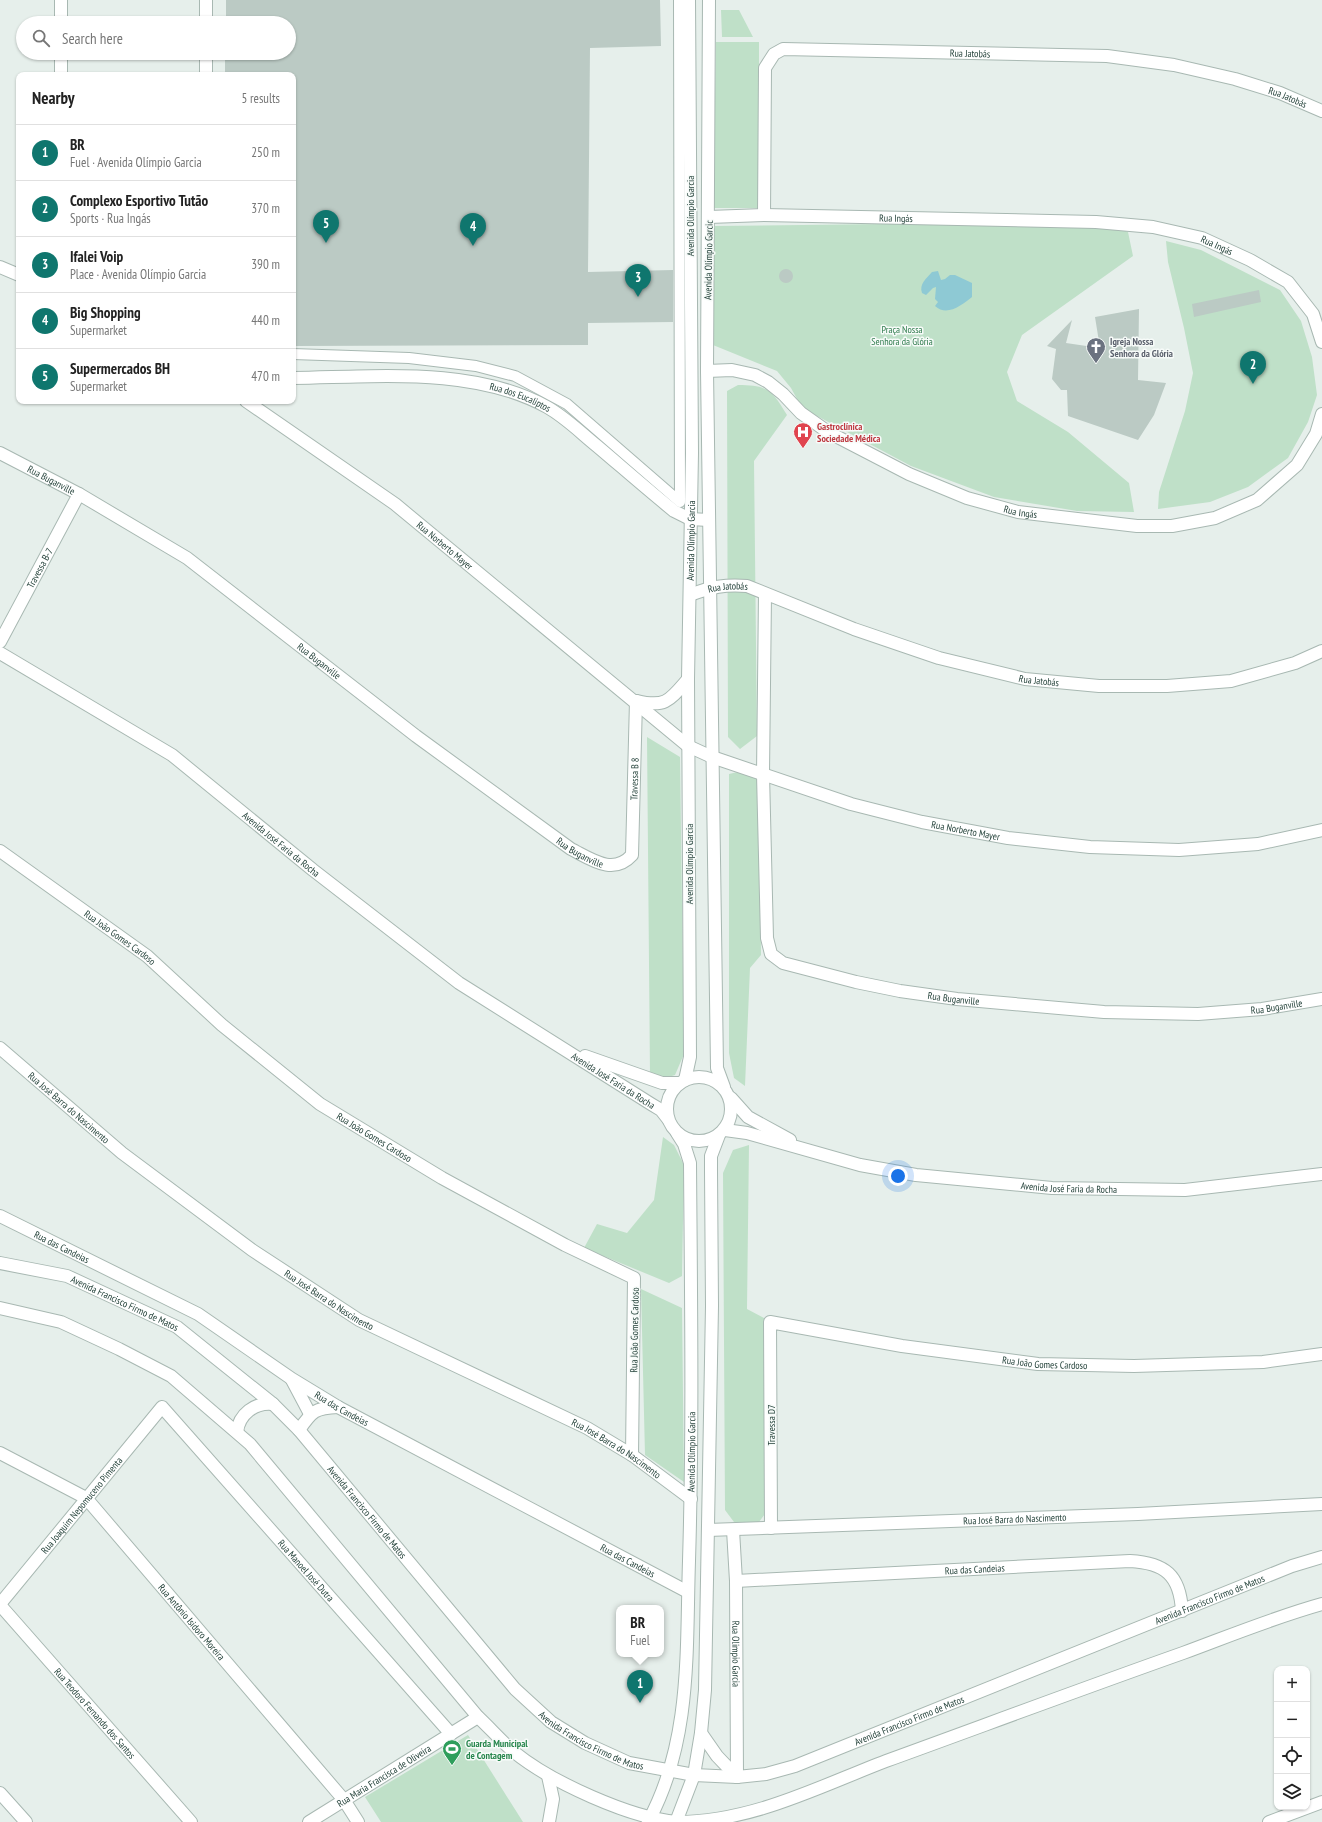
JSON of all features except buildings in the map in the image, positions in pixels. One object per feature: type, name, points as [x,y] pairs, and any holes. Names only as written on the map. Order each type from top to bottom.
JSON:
[{"type":"street","points":[[61,0],[61,16]]},
{"type":"street","points":[[206,0],[206,16]]},
{"type":"street","points":[[296,354],[409,358],[476,366],[515,376],[567,404],[680,502],[679,0]]},
{"type":"street","name":"Avenida Olímpio Garcia","points":[[683,1082],[690,1057],[688,679],[692,453],[689,0]]},
{"type":"street","name":"Avenida Olímpio Garcic","points":[[709,0],[707,371],[709,520]]},
{"type":"street","name":"Rua Jatobás","points":[[764,215],[765,68],[774,54],[783,49],[1107,56],[1174,65],[1235,79],[1280,93],[1322,111]]},
{"type":"street","points":[[61,60],[61,72]]},
{"type":"street","points":[[206,60],[206,72]]},
{"type":"street","name":"Rua Ingás","points":[[709,216],[764,215],[1096,222],[1153,227],[1202,238],[1250,260],[1288,282],[1313,314],[1322,342]]},
{"type":"street","points":[[0,267],[16,274]]},
{"type":"street","name":"Rua Ingás","points":[[707,371],[732,370],[755,375],[768,382],[784,394],[802,414],[828,432],[909,474],[967,498],[1018,512],[1137,526],[1172,526],[1215,518],[1257,500],[1297,465],[1316,434],[1322,414]]},
{"type":"street","name":"Rua dos Eucaliptos","points":[[296,378],[402,376],[490,385],[520,394],[547,407],[570,423],[674,511],[690,519],[709,520]]},
{"type":"street","name":"Rua Norberto Mayer","points":[[259,406],[395,504],[636,701],[688,746],[712,757],[851,804],[922,822],[1008,838],[1090,847],[1179,850],[1250,845],[1322,830]]},
{"type":"street","name":"Rua Buganville","points":[[0,453],[79,494],[187,558],[416,736],[571,849],[598,863],[615,866],[626,862],[632,856]]},
{"type":"street","name":"Travessa B-7","points":[[0,642],[79,494]]},
{"type":"street","name":"Avenida Olímpio Garcia","points":[[709,520],[717,1068],[727,1092]]},
{"type":"street","name":"Rua Jatobás","points":[[690,594],[710,587],[730,584],[747,586],[854,629],[939,658],[1025,679],[1084,685],[1167,686],[1231,681],[1295,663],[1322,651]]},
{"type":"street","points":[[763,774],[765,594]]},
{"type":"street","name":"Avenida José Faria da Rocha","points":[[0,653],[172,755],[312,870],[459,983],[656,1107],[668,1118]]},
{"type":"street","points":[[636,701],[652,705],[664,702],[673,696],[688,679]]},
{"type":"street","name":"Travessa B 8","points":[[632,856],[636,701]]},
{"type":"street","name":"Rua Buganville","points":[[763,774],[767,938],[771,954],[783,963],[856,982],[900,991],[957,999],[1104,1012],[1198,1014],[1262,1009],[1322,999]]},
{"type":"street","name":"Rua João Gomes Cardoso","points":[[0,851],[147,956],[222,1026],[320,1104],[442,1178],[565,1245],[634,1278],[632,1455]]},
{"type":"street","name":"Avenida José Faria da Rocha","points":[[556,1044],[605,1064],[657,1082],[666,1084],[683,1082]]},
{"type":"street","name":"Rua José Barra do Nascimento","points":[[0,1048],[122,1153],[252,1250],[359,1320],[587,1428],[632,1455],[691,1499]]},
{"type":"street","points":[[695,1077],[706,1077],[715,1081],[727,1092],[732,1108],[730,1120],[722,1132],[709,1140],[698,1141],[687,1139],[677,1133],[668,1118],[667,1109],[668,1099],[673,1090],[683,1082],[695,1077]]},
{"type":"street","name":"Avenida José Faria da Rocha","points":[[727,1092],[748,1117],[818,1154]]},
{"type":"street","name":"Avenida Olímpio Garcia","points":[[677,1822],[694,1775],[701,1733],[707,1657],[712,1306],[711,1156],[722,1132]]},
{"type":"street","name":"Avenida José Faria da Rocha","points":[[722,1132],[747,1133],[860,1165],[916,1175],[1052,1188],[1185,1190],[1322,1174]]},
{"type":"street","name":"Avenida Olímpio Garcia","points":[[649,1820],[670,1772],[680,1729],[686,1688],[691,1499],[690,1163],[684,1144],[677,1133]]},
{"type":"street","name":"Rua das Candeias","points":[[2,1219],[198,1314],[292,1379],[338,1407],[688,1592]]},
{"type":"street","name":"Avenida Francisco Firmo de Matos","points":[[0,1263],[67,1276],[177,1327],[273,1404],[299,1430],[515,1689],[551,1722],[585,1743],[629,1763],[670,1772],[694,1775],[737,1777],[766,1774],[795,1766],[1292,1566],[1322,1557]]},
{"type":"street","points":[[0,1308],[61,1322],[170,1376],[250,1444],[478,1717],[514,1752],[548,1776],[579,1791],[649,1820],[677,1822],[738,1820],[767,1810],[880,1764],[1085,1687],[1322,1604]]},
{"type":"street","name":"Rua João Gomes Cardoso","points":[[770,1322],[902,1346],[1038,1364],[1134,1366],[1264,1362],[1322,1354]]},
{"type":"street","name":"Travessa D7","points":[[770,1322],[771,1528]]},
{"type":"street","points":[[292,1379],[310,1414]]},
{"type":"street","points":[[237,1432],[238,1425],[247,1412],[264,1403],[273,1404]]},
{"type":"street","name":"Rua Joaquim Nepomuceno Pimenta","points":[[0,1604],[162,1406]]},
{"type":"street","name":"Rua Manoel José Dutra","points":[[162,1406],[451,1734]]},
{"type":"street","points":[[299,1430],[310,1414],[324,1408],[338,1407]]},
{"type":"street","name":"Rua Antônio Isidoro Moreira","points":[[0,1453],[86,1498],[344,1800],[358,1822]]},
{"type":"street","name":"Rua José Barra do Nascimento","points":[[708,1530],[1130,1514],[1322,1504]]},
{"type":"street","name":"Rua Olimpio Garcia","points":[[733,1530],[736,1581],[737,1777]]},
{"type":"street","name":"Rua das Candeias","points":[[736,1581],[1130,1561],[1147,1562],[1162,1568],[1174,1579],[1181,1593],[1182,1611]]},
{"type":"street","name":"Rua Teodoro Fernando dos Santos","points":[[0,1604],[190,1822]]},
{"type":"street","name":"Rua Maria Francisca de Oliveira","points":[[309,1822],[478,1717]]},
{"type":"street","points":[[701,1733],[717,1756],[737,1777]]},
{"type":"street","points":[[548,1776],[553,1799],[549,1822]]},
{"type":"street","points":[[0,1793],[26,1822]]},
{"type":"street","points":[[1269,1822],[1322,1802]]},
{"type":"green space","points":[[721,10],[739,10],[753,37],[722,37]]},
{"type":"green space","points":[[716,42],[759,42],[759,208],[713,208]]},
{"type":"green space","name":"Praça Nossa Senhora da Glória","points":[[965,223],[1116,227],[1128,232],[1133,256],[1022,335],[1007,372],[1017,401],[1068,432],[1129,483],[1134,512],[1077,511],[994,497],[911,466],[802,408],[791,388],[777,371],[713,345],[714,226]]},
{"type":"green space","points":[[1166,241],[1201,250],[1280,290],[1301,321],[1312,357],[1317,395],[1308,422],[1288,458],[1248,487],[1210,502],[1158,509],[1159,492],[1185,411],[1193,373],[1168,262]]},
{"type":"green space","points":[[738,385],[756,386],[768,391],[777,400],[787,415],[754,461],[757,736],[740,749],[728,737],[727,391]]},
{"type":"green space","points":[[647,737],[680,757],[684,1054],[675,1075],[659,1080],[650,1075]]},
{"type":"green space","points":[[742,771],[759,780],[761,955],[750,968],[745,1086],[734,1078],[729,1053],[729,774]]},
{"type":"green space","points":[[663,1137],[674,1145],[684,1165],[682,1276],[669,1283],[584,1248],[597,1224],[627,1233],[654,1200]]},
{"type":"green space","points":[[749,1145],[747,1309],[764,1318],[767,1511],[759,1522],[734,1522],[725,1510],[723,1173],[733,1150]]},
{"type":"green space","points":[[641,1289],[682,1308],[684,1482],[645,1455]]},
{"type":"green space","name":"Guarda Municipal de Contagem","points":[[468,1735],[523,1822],[381,1822],[365,1797]]},
{"type":"water","points":[[938,271],[941,280],[950,275],[955,275],[972,283],[972,297],[954,309],[944,310],[935,306],[938,302],[935,299],[936,287],[926,295],[922,293],[921,287],[932,272]]},
{"type":"place","name":"Supermercados BH","points":[[326,243]]},
{"type":"place","name":"Big Shopping","points":[[473,246]]},
{"type":"place","name":"Ifalei Voip","points":[[638,297]]},
{"type":"place","name":"Igreja Nossa Senhora da Glória","points":[[1096,364]]},
{"type":"place","name":"Complexo Esportivo Tutão","points":[[1253,384]]},
{"type":"place","name":"Gastroclínica Sociedade Médica","points":[[803,449]]},
{"type":"place","name":"BR","points":[[640,1703]]},
{"type":"place","name":"Guarda Municipal de Contagem","points":[[452,1766]]}]
